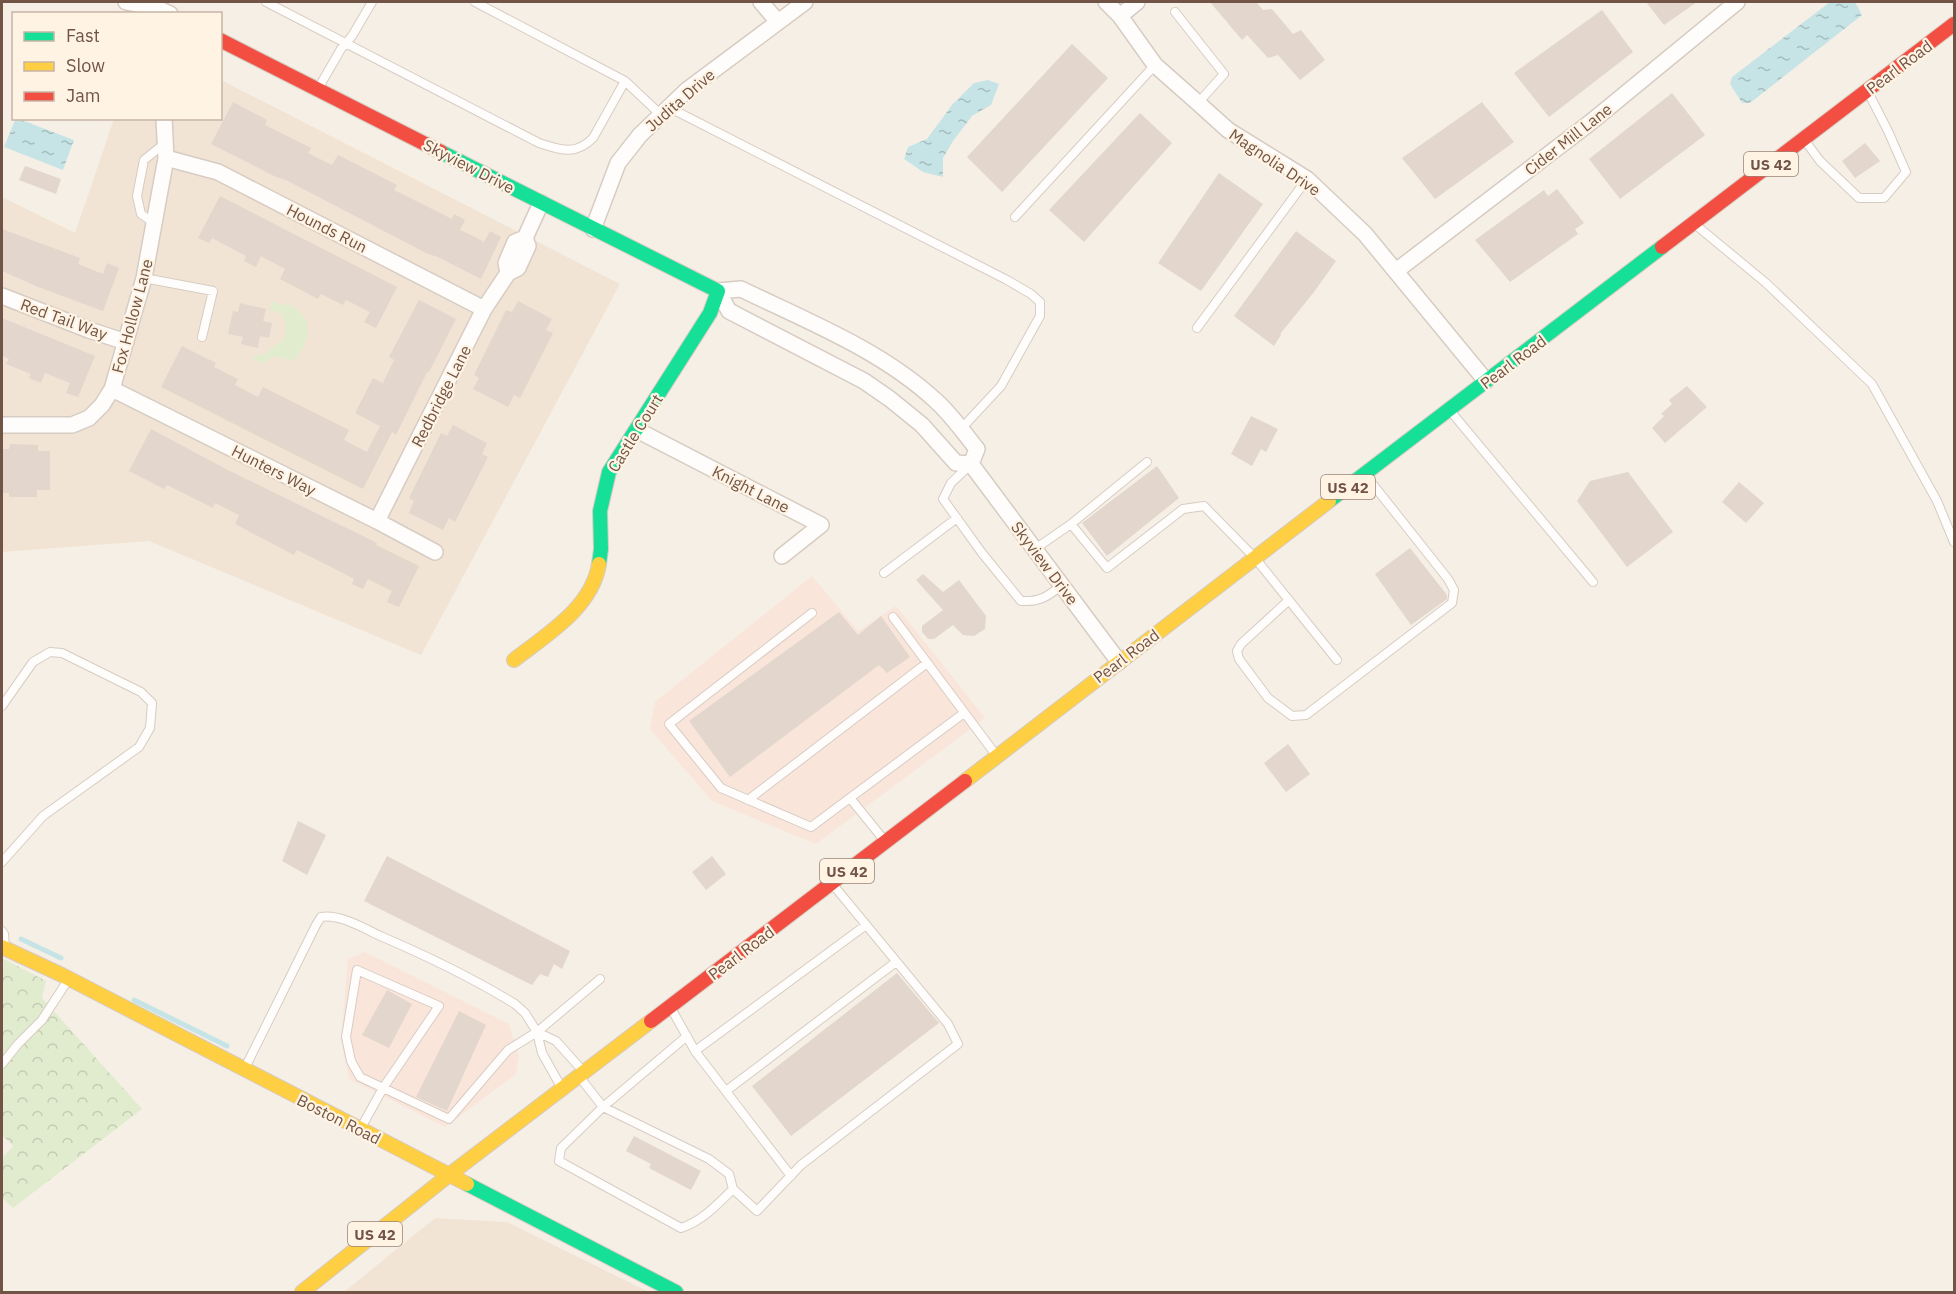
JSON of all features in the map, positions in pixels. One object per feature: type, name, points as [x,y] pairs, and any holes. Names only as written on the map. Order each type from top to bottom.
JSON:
[{"type":"main road","name":"Pearl Road","points":[[302,1293],[449,1175],[1954,24]]},
{"type":"main road","name":"Skyview Drive","points":[[222,41],[718,291]]},
{"type":"main road","name":"Castle Court","points":[[514,660],[580,606],[591,590],[598,572],[601,554],[599,517],[609,472],[710,313],[718,291]]},
{"type":"main road","name":"Boston Road","points":[[3,948],[69,979],[676,1293]]},
{"type":"street","points":[[126,2],[166,12]]},
{"type":"street","points":[[761,2],[778,22]]},
{"type":"street","name":"Judita Drive","points":[[593,229],[618,164],[640,135],[687,90],[805,2]]},
{"type":"street","name":"Magnolia Drive","points":[[1107,2],[1120,16],[1155,65],[1228,130],[1307,179],[1365,234],[1486,381]]},
{"type":"street","points":[[1120,16],[1137,2]]},
{"type":"street","name":"Cider Mill Lane","points":[[1396,271],[1591,122],[1737,2]]},
{"type":"street","name":"Fox Hollow Lane","points":[[2,425],[72,424],[89,418],[102,405],[112,389],[144,278],[165,151],[164,120]]},
{"type":"street","name":"Hounds Run","points":[[165,151],[218,172],[484,309]]},
{"type":"street","name":"Redbridge Lane","points":[[377,521],[484,309],[508,273],[518,268],[528,246],[525,238],[541,203]]},
{"type":"street","name":"Skyview Drive","points":[[971,464],[977,449],[937,401],[906,375],[880,358],[741,289],[718,291],[729,311],[864,381],[922,425],[956,463],[971,464],[1119,662]]},
{"type":"street","name":"Red Tail Way","points":[[2,296],[126,342]]},
{"type":"street","name":"Hunters Way","points":[[112,389],[435,552]]},
{"type":"street","name":"Knight Lane","points":[[637,430],[821,525],[782,556]]},
{"type":"lane","points":[[266,2],[539,143],[559,150],[576,150],[585,146],[593,138],[625,81]]},
{"type":"lane","points":[[318,90],[341,49],[352,36],[372,2]]},
{"type":"lane","points":[[475,2],[625,81],[664,110],[1031,294],[1040,302],[1040,316],[1001,386],[961,429]]},
{"type":"lane","points":[[1175,12],[1224,74],[1198,103]]},
{"type":"lane","points":[[1015,217],[1155,65]]},
{"type":"lane","points":[[1804,139],[1820,161],[1859,198],[1884,198],[1906,172],[1867,91]]},
{"type":"lane","points":[[154,223],[141,214],[137,196],[144,160],[165,151]]},
{"type":"lane","points":[[1197,328],[1307,179]]},
{"type":"lane","points":[[1694,223],[1766,283],[1872,384],[1937,501],[1954,542]]},
{"type":"lane","points":[[144,278],[213,291],[202,337]]},
{"type":"lane","points":[[1449,410],[1593,582]]},
{"type":"lane","points":[[1035,549],[1071,524],[1147,462]]},
{"type":"lane","points":[[971,464],[951,483],[943,499],[957,518],[1021,602],[1034,602],[1046,597],[1062,585]]},
{"type":"lane","points":[[1289,600],[1241,644],[1237,651],[1239,659],[1268,698],[1292,716],[1306,716],[1452,603],[1454,590],[1448,579],[1365,474]]},
{"type":"lane","points":[[1071,524],[1107,568],[1183,509],[1204,506],[1255,558],[1337,660]]},
{"type":"lane","points":[[884,573],[957,518]]},
{"type":"lane","points":[[812,613],[669,724],[721,788],[811,827],[964,713]]},
{"type":"lane","points":[[893,617],[996,756]]},
{"type":"lane","points":[[2,706],[33,662],[50,652],[62,653],[141,692],[152,703],[150,728],[139,747],[43,816],[2,862]]},
{"type":"lane","points":[[748,800],[927,663]]},
{"type":"lane","points":[[850,798],[885,842]]},
{"type":"lane","points":[[537,1032],[556,1041],[582,1074],[603,1107],[709,1158],[729,1174],[733,1189],[757,1210],[801,1165],[958,1044],[948,1024],[832,884]]},
{"type":"lane","points":[[244,1070],[316,925],[321,917],[329,916],[408,948],[514,1004],[525,1013],[537,1032],[542,1053],[563,1089]]},
{"type":"lane","points":[[695,1051],[866,925]]},
{"type":"lane","points":[[2,931],[4,934],[3,948]]},
{"type":"lane","points":[[726,1091],[897,962]]},
{"type":"lane","points":[[360,1130],[374,1102],[383,1088],[439,1006],[357,970],[346,1037],[351,1061],[360,1077],[383,1088],[449,1119],[508,1050],[537,1032],[600,980]]},
{"type":"lane","points":[[2,1064],[42,1020],[69,979]]},
{"type":"lane","points":[[670,1007],[695,1051],[791,1176]]},
{"type":"lane","points":[[687,1036],[603,1107],[561,1148],[559,1161],[681,1228],[690,1225],[716,1206],[733,1189]]},
{"type":"shaded area","points":[[222,81],[620,284],[421,655],[149,541],[2,552],[2,197],[75,233],[114,120],[222,120]]},
{"type":"shaded area","points":[[812,576],[858,631],[896,606],[985,718],[816,844],[712,801],[650,729],[655,702]]},
{"type":"shaded area","points":[[365,952],[509,1024],[519,1056],[516,1074],[445,1127],[349,1079],[341,1040],[348,959]]},
{"type":"shaded area","points":[[435,1218],[507,1222],[649,1292],[344,1292]]},
{"type":"green space","points":[[272,300],[281,305],[289,304],[298,310],[307,323],[307,337],[294,361],[275,356],[264,363],[255,360],[252,356],[265,354],[283,340],[286,332],[284,319],[280,312],[270,310]]},
{"type":"green space","points":[[2,958],[46,981],[42,998],[142,1109],[13,1208],[2,1198],[2,1158],[13,1146],[2,1135]]},
{"type":"water","points":[[1830,2],[1855,2],[1862,15],[1750,103],[1742,103],[1730,84],[1732,77]]},
{"type":"water","points":[[988,80],[999,84],[991,105],[972,116],[953,141],[943,158],[943,177],[923,172],[904,159],[908,147],[927,139],[952,105],[974,83]]},
{"type":"water","points":[[15,120],[21,120],[74,140],[63,170],[4,147]]},
{"type":"building","points":[[1210,2],[1256,2],[1263,10],[1272,9],[1293,34],[1301,30],[1325,60],[1300,80],[1278,55],[1268,58],[1247,35],[1242,40]]},
{"type":"building","points":[[1646,2],[1697,2],[1664,25]]},
{"type":"building","points":[[1602,10],[1633,52],[1549,117],[1514,73]]},
{"type":"building","points":[[1072,44],[1108,78],[1002,192],[967,157]]},
{"type":"building","points":[[1672,93],[1705,135],[1620,199],[1589,159]]},
{"type":"building","points":[[233,102],[267,120],[265,125],[311,148],[308,153],[332,165],[338,155],[397,185],[394,190],[452,219],[454,214],[465,220],[460,230],[484,242],[490,231],[501,237],[481,279],[211,144]]},
{"type":"building","points":[[1482,102],[1514,142],[1435,199],[1402,158]]},
{"type":"building","points":[[1140,113],[1172,143],[1084,242],[1049,210]]},
{"type":"building","points":[[1865,143],[1880,161],[1855,178],[1842,161]]},
{"type":"building","points":[[25,166],[61,179],[56,194],[19,180]]},
{"type":"building","points":[[1219,173],[1263,204],[1201,291],[1158,263]]},
{"type":"building","points":[[1557,189],[1584,223],[1575,229],[1578,234],[1510,282],[1475,240],[1544,190],[1548,196]]},
{"type":"building","points":[[220,196],[397,287],[376,328],[364,322],[370,312],[346,300],[343,305],[321,294],[318,299],[280,279],[285,269],[261,256],[256,267],[244,261],[246,256],[212,238],[209,243],[198,238]]},
{"type":"building","points":[[2,229],[80,258],[78,264],[103,274],[107,263],[119,268],[103,311],[2,271]]},
{"type":"building","points":[[1296,231],[1336,261],[1280,334],[1274,346],[1234,316]]},
{"type":"building","points":[[419,300],[456,319],[396,435],[392,432],[363,489],[161,387],[182,346],[216,363],[214,367],[238,379],[235,385],[258,397],[263,387],[349,430],[344,440],[367,452],[380,426],[355,413],[373,378],[383,383],[394,360],[389,357]]},
{"type":"building","points":[[518,301],[552,319],[546,330],[553,333],[520,398],[514,395],[508,407],[473,389],[479,378],[474,375],[506,310],[512,312]]},
{"type":"building","points":[[240,303],[266,309],[263,321],[272,323],[269,338],[260,336],[258,348],[241,344],[243,337],[228,334],[233,311],[238,312]]},
{"type":"building","points":[[2,318],[95,356],[78,397],[66,393],[70,383],[45,373],[41,383],[29,378],[31,374],[6,364],[9,359],[2,356]]},
{"type":"building","points":[[1687,386],[1707,407],[1665,443],[1652,428],[1664,416],[1661,414],[1672,404],[1669,400]]},
{"type":"building","points":[[1251,416],[1278,429],[1266,452],[1261,449],[1252,466],[1231,454]]},
{"type":"building","points":[[453,425],[487,443],[482,454],[488,457],[455,522],[449,518],[443,530],[409,513],[414,501],[409,498],[441,433],[447,436]]},
{"type":"building","points":[[151,429],[419,566],[399,607],[387,602],[392,591],[368,579],[363,589],[352,584],[354,579],[331,567],[297,550],[294,555],[235,524],[239,515],[215,503],[213,508],[167,485],[164,489],[129,471]]},
{"type":"building","points":[[10,444],[38,445],[38,451],[50,451],[50,490],[37,490],[37,497],[9,497],[9,493],[2,493],[2,449],[9,449]]},
{"type":"building","points":[[1157,466],[1179,498],[1107,556],[1082,523]]},
{"type":"building","points":[[1628,472],[1673,532],[1627,567],[1577,501],[1590,481]]},
{"type":"building","points":[[1739,482],[1764,503],[1746,523],[1722,502]]},
{"type":"building","points":[[1410,548],[1447,595],[1447,599],[1411,625],[1375,574]]},
{"type":"building","points":[[923,574],[943,592],[959,580],[986,616],[985,629],[974,636],[963,635],[953,625],[934,639],[928,639],[922,632],[922,626],[943,610],[916,580]]},
{"type":"building","points":[[839,612],[858,635],[881,616],[910,657],[887,673],[879,665],[730,777],[689,721]]},
{"type":"building","points":[[1288,744],[1310,774],[1286,792],[1264,763]]},
{"type":"building","points":[[298,821],[326,835],[307,875],[282,861]]},
{"type":"building","points":[[387,856],[570,951],[562,969],[554,964],[548,977],[540,974],[532,985],[364,901]]},
{"type":"building","points":[[712,856],[726,874],[706,890],[692,872]]},
{"type":"building","points":[[897,973],[939,1023],[791,1136],[752,1086]]},
{"type":"building","points":[[387,990],[412,1004],[389,1048],[362,1035]]},
{"type":"building","points":[[459,1011],[486,1025],[447,1111],[416,1097]]},
{"type":"building","points":[[634,1136],[701,1171],[691,1190],[649,1168],[651,1164],[626,1151]]},
{"type":"waterway","points":[[21,939],[61,958]]},
{"type":"waterway","points":[[134,1000],[227,1046]]},
{"type":"traffic: fast","points":[[441,152],[718,291],[710,313],[609,472],[600,511],[599,564]]},
{"type":"traffic: fast","points":[[1329,501],[1662,247]]},
{"type":"traffic: fast","points":[[467,1184],[676,1292]]},
{"type":"traffic: slow","points":[[965,781],[1329,501]]},
{"type":"traffic: slow","points":[[514,660],[553,630],[577,607],[595,580],[599,564]]},
{"type":"traffic: slow","points":[[2,947],[62,975],[467,1184]]},
{"type":"traffic: slow","points":[[302,1292],[449,1175],[651,1021]]},
{"type":"traffic: jam","points":[[1662,247],[1954,24]]},
{"type":"traffic: jam","points":[[222,41],[441,152]]},
{"type":"traffic: jam","points":[[651,1021],[965,781]]}]
